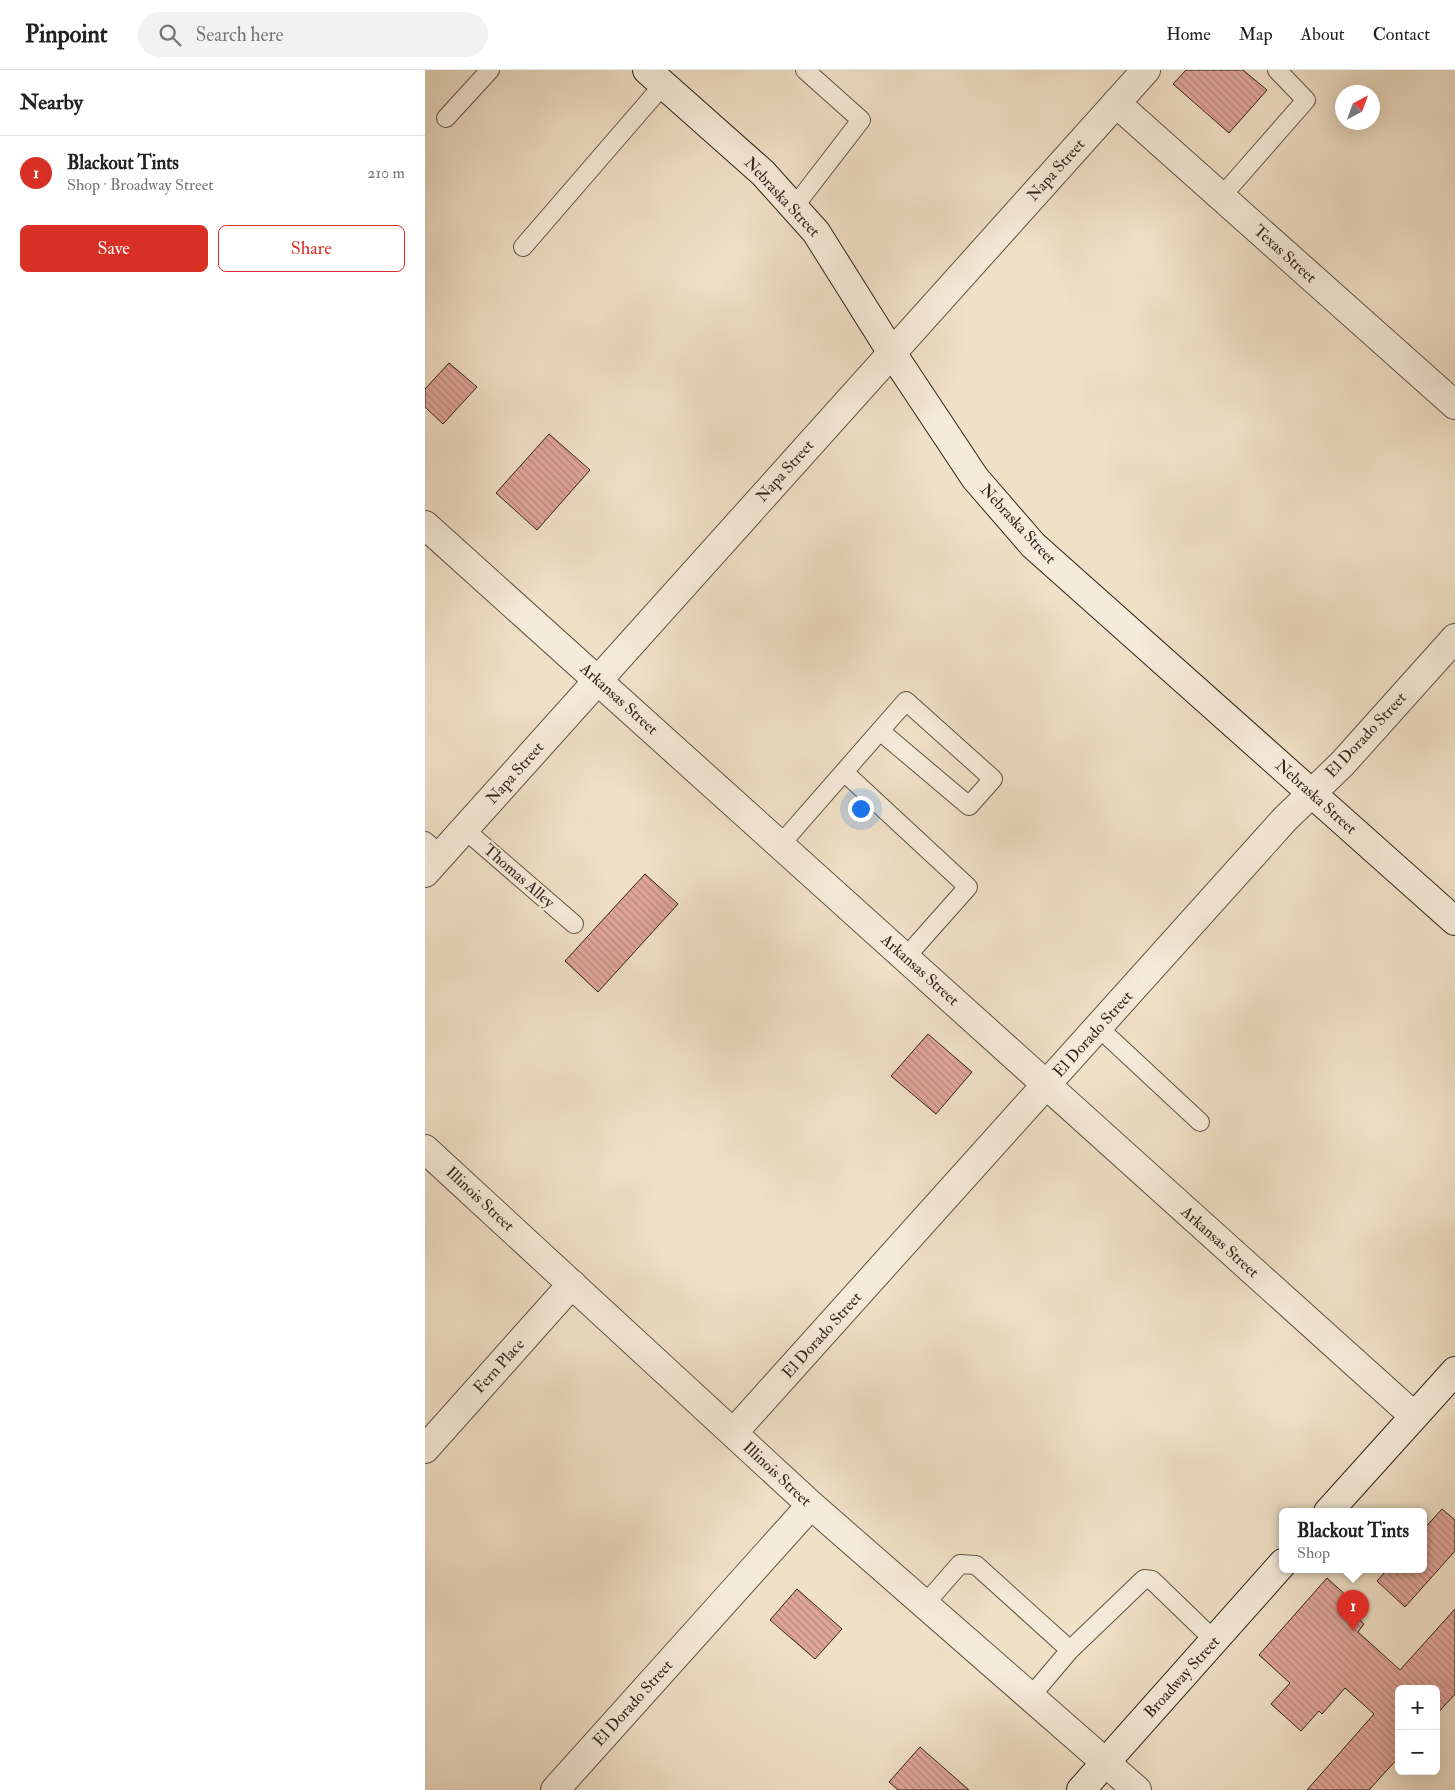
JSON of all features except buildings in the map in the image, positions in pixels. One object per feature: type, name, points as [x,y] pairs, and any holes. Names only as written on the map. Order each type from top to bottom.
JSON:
[{"type":"street","name":"Napa Street","points":[[430,856],[464,829],[1146,70]]},
{"type":"street","name":"Nebraska Street","points":[[655,77],[763,173],[816,232],[892,353],[975,478],[1033,545],[1455,921]]},
{"type":"street","name":"Texas Street","points":[[1116,103],[1455,405]]},
{"type":"street","name":"Arkansas Street","points":[[425,525],[1414,1416]]},
{"type":"street","name":"El Dorado Street","points":[[733,1433],[1285,819],[1342,764],[1455,638]]},
{"type":"street","name":"Illinois Street","points":[[425,1149],[811,1506],[1137,1790]]},
{"type":"street","name":"Fern Place","points":[[425,1449],[572,1284]]},
{"type":"street","points":[[1332,1508],[1455,1371]]},
{"type":"street","name":"El Dorado Street","points":[[555,1790],[811,1506]]},
{"type":"street","name":"Broadway Street","points":[[1081,1790],[1279,1567]]},
{"type":"lane","points":[[446,118],[490,70]]},
{"type":"lane","points":[[794,207],[861,120],[805,70]]},
{"type":"lane","points":[[1221,197],[1306,100],[1277,70]]},
{"type":"lane","points":[[523,247],[655,77]]},
{"type":"lane","points":[[781,845],[906,701],[993,779],[969,806],[880,731]]},
{"type":"lane","points":[[844,772],[968,887],[905,958]]},
{"type":"lane","name":"Thomas Alley","points":[[464,829],[574,924]]},
{"type":"lane","points":[[1099,1028],[1199,1122]]},
{"type":"lane","points":[[925,1604],[960,1564],[976,1565],[1070,1650]]},
{"type":"lane","points":[[1031,1696],[1070,1650],[1144,1579],[1152,1580],[1214,1640]]},
{"type":"place","name":"Blackout Tints","points":[[1353,1631]]}]
